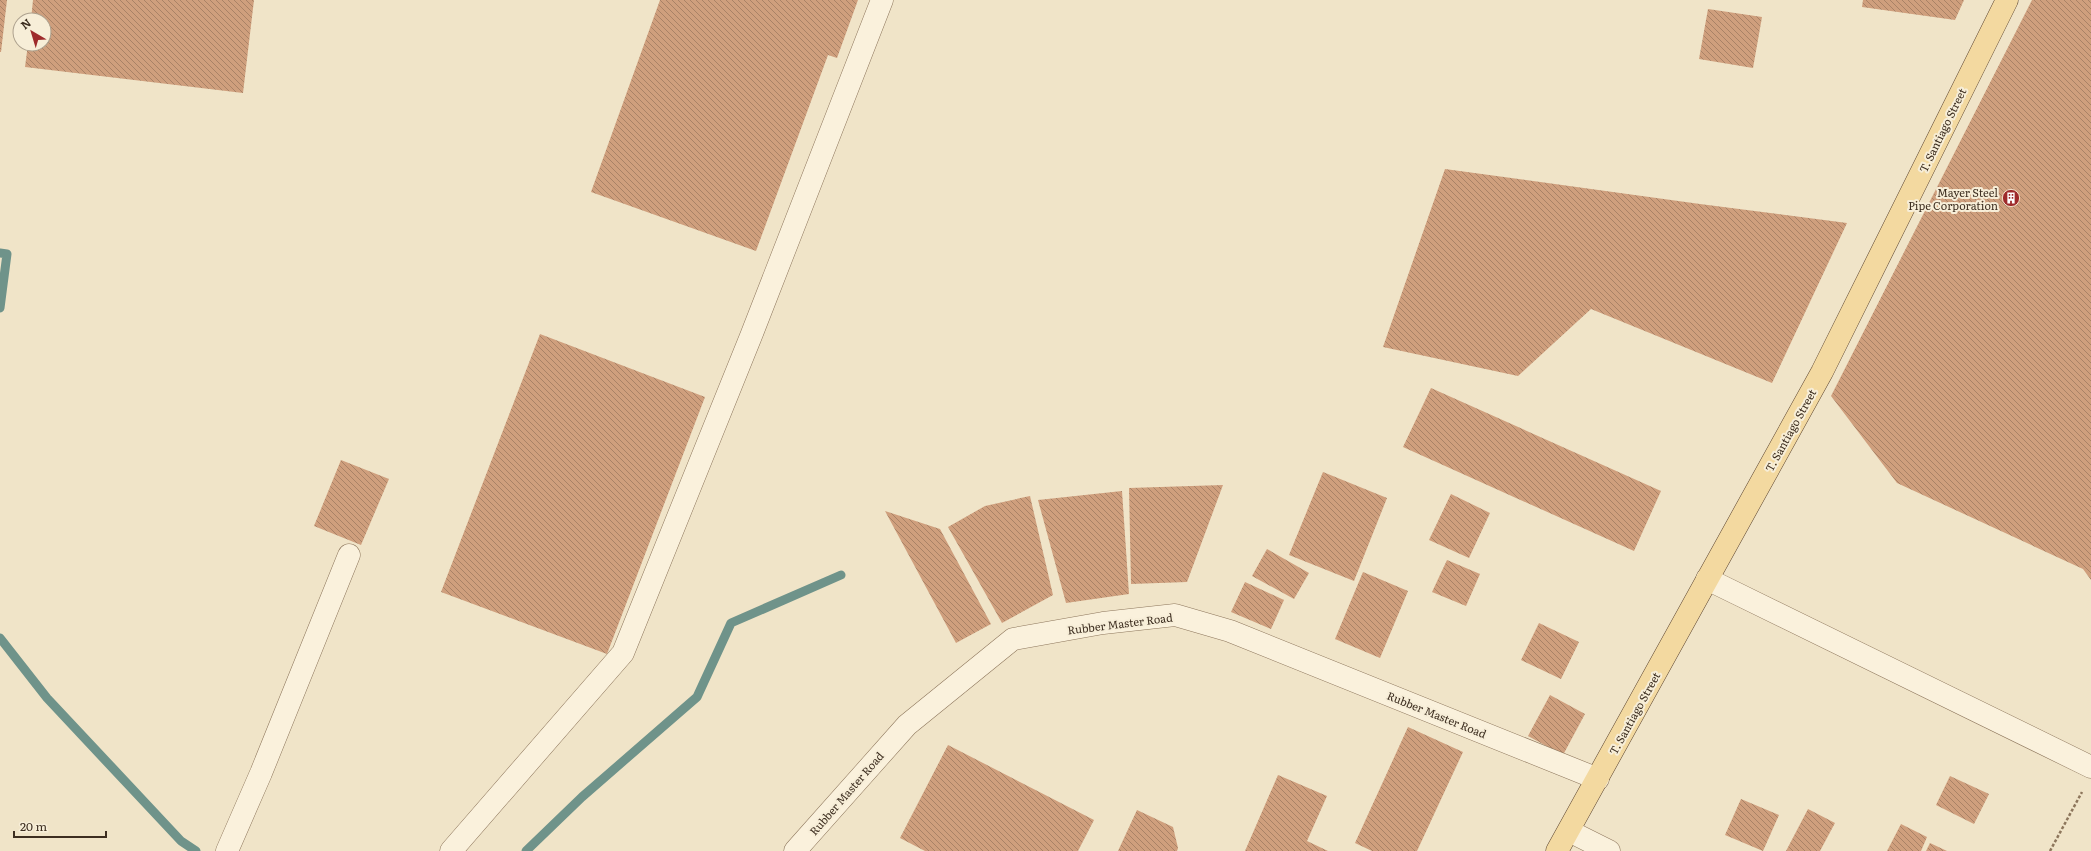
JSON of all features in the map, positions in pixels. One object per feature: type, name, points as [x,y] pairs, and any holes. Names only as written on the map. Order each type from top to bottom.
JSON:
[{"type":"main road","name":"T. Santiago Street","points":[[1557,851],[1822,372],[2007,0]]},
{"type":"street","points":[[451,851],[623,654],[754,329],[882,0]]},
{"type":"street","points":[[227,851],[261,773],[349,555]]},
{"type":"street","points":[[1707,579],[2091,767]]},
{"type":"street","name":"Rubber Master Road","points":[[796,851],[907,725],[1013,639],[1103,623],[1175,615],[1230,630],[1598,779]]},
{"type":"street","points":[[1569,831],[1609,851]]},
{"type":"path","points":[[2050,851],[2084,790]]},
{"type":"building","points":[[0,0],[7,0],[1,52],[0,52]]},
{"type":"building","points":[[33,0],[254,0],[243,93],[25,67],[27,52],[52,52],[52,12],[32,12]]},
{"type":"building","points":[[660,0],[858,0],[837,58],[828,55],[756,251],[591,192]]},
{"type":"building","points":[[1863,0],[1964,0],[1955,20],[1862,7]]},
{"type":"building","name":"Mayer Steel Pipe Corporation","points":[[2032,0],[2091,0],[2091,580],[2083,569],[1897,483],[1831,396]]},
{"type":"building","points":[[1708,9],[1762,17],[1753,68],[1699,59]]},
{"type":"building","points":[[1445,169],[1847,223],[1772,383],[1591,309],[1518,376],[1383,347]]},
{"type":"building","points":[[540,334],[705,397],[607,654],[441,592]]},
{"type":"building","points":[[1431,388],[1661,491],[1634,551],[1403,447]]},
{"type":"building","points":[[341,460],[389,479],[361,545],[314,526]]},
{"type":"building","points":[[1323,472],[1387,498],[1354,581],[1289,555]]},
{"type":"building","points":[[1223,485],[1187,582],[1131,584],[1129,488]]},
{"type":"building","points":[[1122,491],[1129,594],[1066,603],[1038,500]]},
{"type":"building","points":[[1451,494],[1490,513],[1469,558],[1429,540]]},
{"type":"building","points":[[1030,496],[1053,595],[1002,623],[948,527],[985,506]]},
{"type":"building","points":[[885,511],[940,529],[991,624],[956,643]]},
{"type":"building","points":[[1267,549],[1309,573],[1294,599],[1252,576]]},
{"type":"building","points":[[1447,560],[1480,574],[1466,606],[1432,592]]},
{"type":"building","points":[[1363,572],[1408,591],[1380,658],[1335,639]]},
{"type":"building","points":[[1245,582],[1284,600],[1271,629],[1231,612]]},
{"type":"building","points":[[1539,623],[1579,642],[1561,679],[1521,660]]},
{"type":"building","points":[[1550,695],[1585,714],[1563,755],[1528,736]]},
{"type":"building","points":[[1408,727],[1463,752],[1417,851],[1372,851],[1355,843]]},
{"type":"building","points":[[948,745],[1094,820],[1078,851],[925,851],[900,838]]},
{"type":"building","points":[[1278,775],[1327,796],[1307,841],[1328,851],[1245,851]]},
{"type":"building","points":[[1950,776],[1989,794],[1974,824],[1936,805]]},
{"type":"building","points":[[1741,799],[1779,815],[1763,851],[1725,835]]},
{"type":"building","points":[[1808,809],[1835,823],[1820,851],[1786,851]]},
{"type":"building","points":[[1137,810],[1173,827],[1178,848],[1177,851],[1118,851]]},
{"type":"building","points":[[1901,824],[1927,837],[1921,851],[1887,851]]},
{"type":"building","points":[[1930,843],[1947,851],[1926,851]]},
{"type":"waterway","points":[[0,253],[7,254],[0,308]]},
{"type":"waterway","points":[[526,851],[582,797],[697,697],[731,623],[841,575]]},
{"type":"waterway","points":[[0,638],[47,698],[181,841],[196,851]]},
{"type":"place","name":"Mayer Steel Pipe Corporation","points":[[2011,198]]}]
